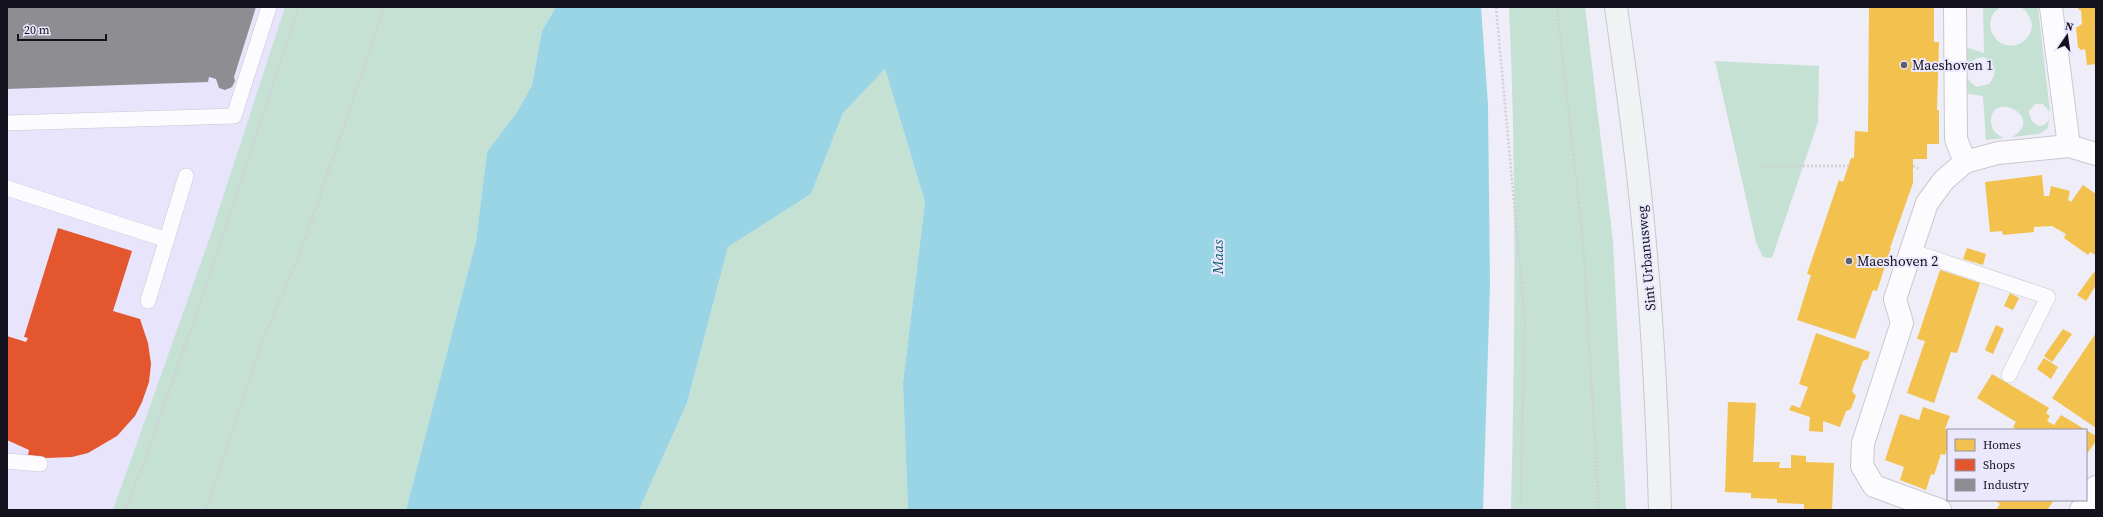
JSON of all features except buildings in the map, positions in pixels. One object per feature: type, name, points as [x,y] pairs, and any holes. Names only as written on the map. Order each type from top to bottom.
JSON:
[{"type":"street","name":"Sint Urbanusweg","points":[[1616,7],[1639,184],[1651,318],[1658,434],[1660,510]]},
{"type":"street","points":[[1956,7],[1956,139],[1965,162]]},
{"type":"street","points":[[2051,7],[2069,146]]},
{"type":"street","points":[[1940,510],[1874,486],[1862,466],[1863,443],[1902,323],[1895,299],[1927,203],[1944,180],[1965,162],[1998,154],[2069,146],[2096,154]]},
{"type":"street","points":[[2087,501],[2096,487]]},
{"type":"street","points":[[2081,510],[2087,501]]},
{"type":"lane","points":[[7,123],[234,116],[269,7]]},
{"type":"lane","points":[[148,301],[186,176]]},
{"type":"lane","points":[[7,188],[167,240]]},
{"type":"lane","points":[[1911,252],[2048,297],[2009,375]]},
{"type":"lane","points":[[7,461],[40,464]]},
{"type":"path","points":[[126,510],[156,429],[298,7]]},
{"type":"path","points":[[206,510],[260,347],[305,240],[384,7]]},
{"type":"path","points":[[1496,7],[1524,322],[1520,510]]},
{"type":"path","points":[[1557,7],[1583,241],[1599,510]]},
{"type":"path","points":[[1759,166],[1849,166]]},
{"type":"shaded area","points":[[7,7],[285,7],[123,510],[7,510]]},
{"type":"green space","points":[[285,7],[556,7],[542,31],[532,85],[517,112],[487,152],[476,241],[406,510],[113,510],[209,240]]},
{"type":"green space","points":[[1509,7],[1585,7],[1613,241],[1626,510],[1511,510],[1514,384],[1514,195],[1512,70]]},
{"type":"green space","points":[[1983,7],[2001,7],[1994,13],[1990,28],[1998,41],[2004,45],[2012,46],[2025,40],[2029,36],[2032,28],[2030,17],[2021,7],[2038,7],[2050,112],[2043,104],[2035,104],[2029,111],[2030,117],[2040,126],[2046,123],[2050,114],[2048,128],[2039,134],[2012,137],[2021,129],[2023,122],[2020,115],[2014,110],[2006,107],[1999,108],[1993,112],[1991,122],[1992,128],[2004,138],[1986,140],[1983,96],[1963,93],[1962,46],[1984,53]],"holes":[[[1984,57],[1993,66],[1995,72],[1994,76],[1989,84],[1977,87],[1971,83],[1966,73],[1968,64],[1977,58]]]},
{"type":"green space","points":[[1715,61],[1819,66],[1818,122],[1772,258],[1763,257],[1756,242]]},
{"type":"green space","points":[[885,69],[925,202],[903,383],[908,510],[639,510],[687,403],[728,247],[811,194],[843,113]]},
{"type":"water","name":"Maas","points":[[556,7],[1481,7],[1488,105],[1490,284],[1483,510],[908,510],[903,383],[925,202],[885,69],[843,113],[811,194],[728,247],[687,403],[639,510],[406,510],[476,241],[487,152],[517,112],[532,85],[542,31]]},
{"type":"place","name":"Maeshoven 1","points":[[1904,65]]},
{"type":"place","name":"Maeshoven 2","points":[[1849,261]]}]
